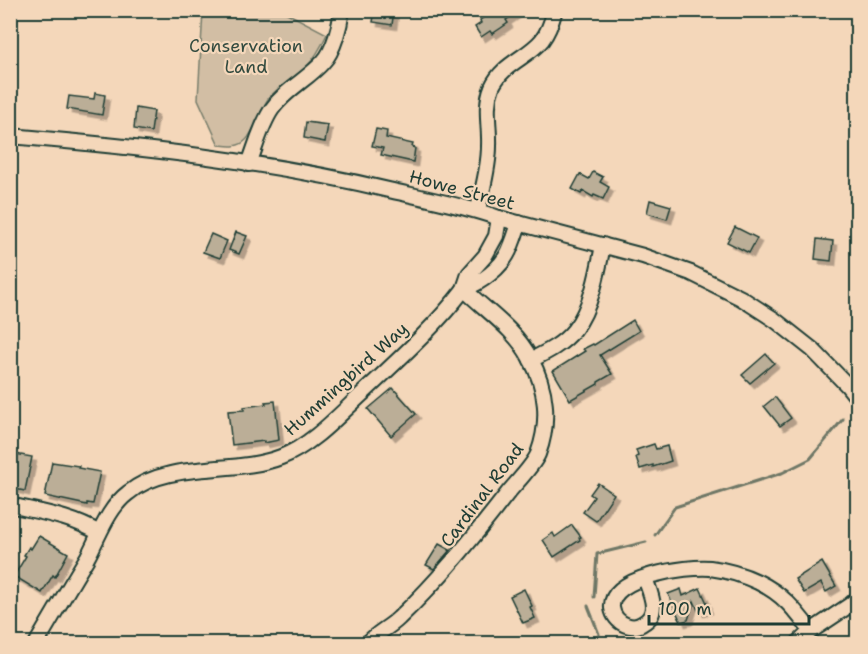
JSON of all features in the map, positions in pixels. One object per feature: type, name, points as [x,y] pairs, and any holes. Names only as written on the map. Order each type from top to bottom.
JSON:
[{"type":"street","points":[[249,164],[273,107],[325,61],[339,30],[342,10]]},
{"type":"street","points":[[478,210],[488,164],[486,112],[491,88],[503,70],[542,40],[555,10]]},
{"type":"street","name":"Howe Street","points":[[10,136],[136,148],[352,181],[478,210],[499,218],[644,256],[691,273],[741,298],[775,320],[813,350],[848,385],[858,399]]},
{"type":"street","name":"Hummingbird Way","points":[[36,644],[99,534],[119,501],[126,494],[153,478],[267,462],[283,457],[303,446],[416,342],[455,301],[464,289],[469,274],[485,256],[496,236],[499,218]]},
{"type":"street","name":"Hummingbird Way","points":[[464,289],[481,280],[503,260],[508,254],[519,223]]},
{"type":"street","points":[[531,360],[561,343],[581,319],[594,285],[603,245]]},
{"type":"street","name":"Cardinal Road","points":[[367,644],[372,637],[394,623],[454,561],[537,457],[544,433],[546,401],[537,370],[514,335],[464,289]]},
{"type":"street","points":[[10,505],[88,526],[99,534]]},
{"type":"street","points":[[645,578],[694,568],[741,575],[758,582],[786,600],[811,631]]},
{"type":"street","points":[[797,644],[811,631],[855,602]]},
{"type":"green space","name":"Conservation Land","points":[[203,11],[283,11],[327,34],[310,62],[272,94],[249,136],[243,143],[237,145],[219,145],[198,99]]},
{"type":"building","points":[[375,10],[394,10],[392,25],[373,22]]},
{"type":"building","points":[[495,10],[521,10],[506,20],[508,23],[501,28],[481,37],[475,27],[481,23],[480,20]]},
{"type":"building","points":[[95,93],[105,95],[102,115],[67,109],[69,96],[94,99]]},
{"type":"building","points":[[136,108],[154,111],[151,132],[134,129]]},
{"type":"building","points":[[306,122],[328,125],[325,142],[304,138]]},
{"type":"building","points":[[376,129],[387,131],[386,138],[413,144],[412,147],[415,148],[413,162],[381,155],[383,148],[372,146]]},
{"type":"building","points":[[593,172],[603,177],[600,182],[609,187],[603,199],[594,195],[593,197],[583,191],[581,194],[572,189],[580,174],[589,179]]},
{"type":"building","points":[[650,200],[671,206],[667,219],[647,213]]},
{"type":"building","points":[[735,227],[757,238],[749,253],[727,242]]},
{"type":"building","points":[[236,232],[247,236],[239,254],[229,250]]},
{"type":"building","points":[[211,234],[227,241],[220,258],[203,252]]},
{"type":"building","points":[[817,239],[833,241],[831,261],[815,259]]},
{"type":"building","points":[[633,320],[639,331],[600,355],[612,374],[570,400],[553,371],[585,351],[583,349],[594,345]]},
{"type":"building","points":[[766,354],[774,363],[750,383],[742,375]]},
{"type":"building","points":[[393,388],[416,414],[391,436],[368,409]]},
{"type":"building","points":[[775,397],[791,418],[780,426],[764,406]]},
{"type":"building","points":[[275,401],[279,440],[232,445],[228,411],[244,410],[244,407]]},
{"type":"building","points":[[654,444],[656,449],[667,446],[671,461],[640,469],[636,450]]},
{"type":"building","points":[[10,453],[32,457],[25,491],[10,488]]},
{"type":"building","points":[[52,462],[100,472],[93,504],[87,503],[87,505],[45,496]]},
{"type":"building","points":[[598,483],[614,494],[596,521],[583,512],[594,497],[590,494]]},
{"type":"building","points":[[572,525],[581,537],[580,540],[554,557],[543,540],[553,533],[555,537]]},
{"type":"building","points":[[39,536],[68,553],[55,577],[53,575],[42,593],[14,576],[29,547],[31,549]]},
{"type":"building","points":[[439,544],[450,550],[434,569],[426,565]]},
{"type":"building","points":[[822,562],[836,586],[826,592],[821,583],[804,593],[795,579]]},
{"type":"building","points":[[700,588],[708,609],[699,612],[694,601],[688,620],[681,622],[668,594],[681,589],[683,596]]},
{"type":"building","points":[[524,589],[535,618],[523,623],[510,596]]},
{"type":"waterway","points":[[655,535],[675,507],[782,473],[810,459],[843,419]]},
{"type":"waterway","points":[[594,597],[597,554],[646,542]]},
{"type":"waterway","points":[[588,606],[599,634],[598,644]]}]
